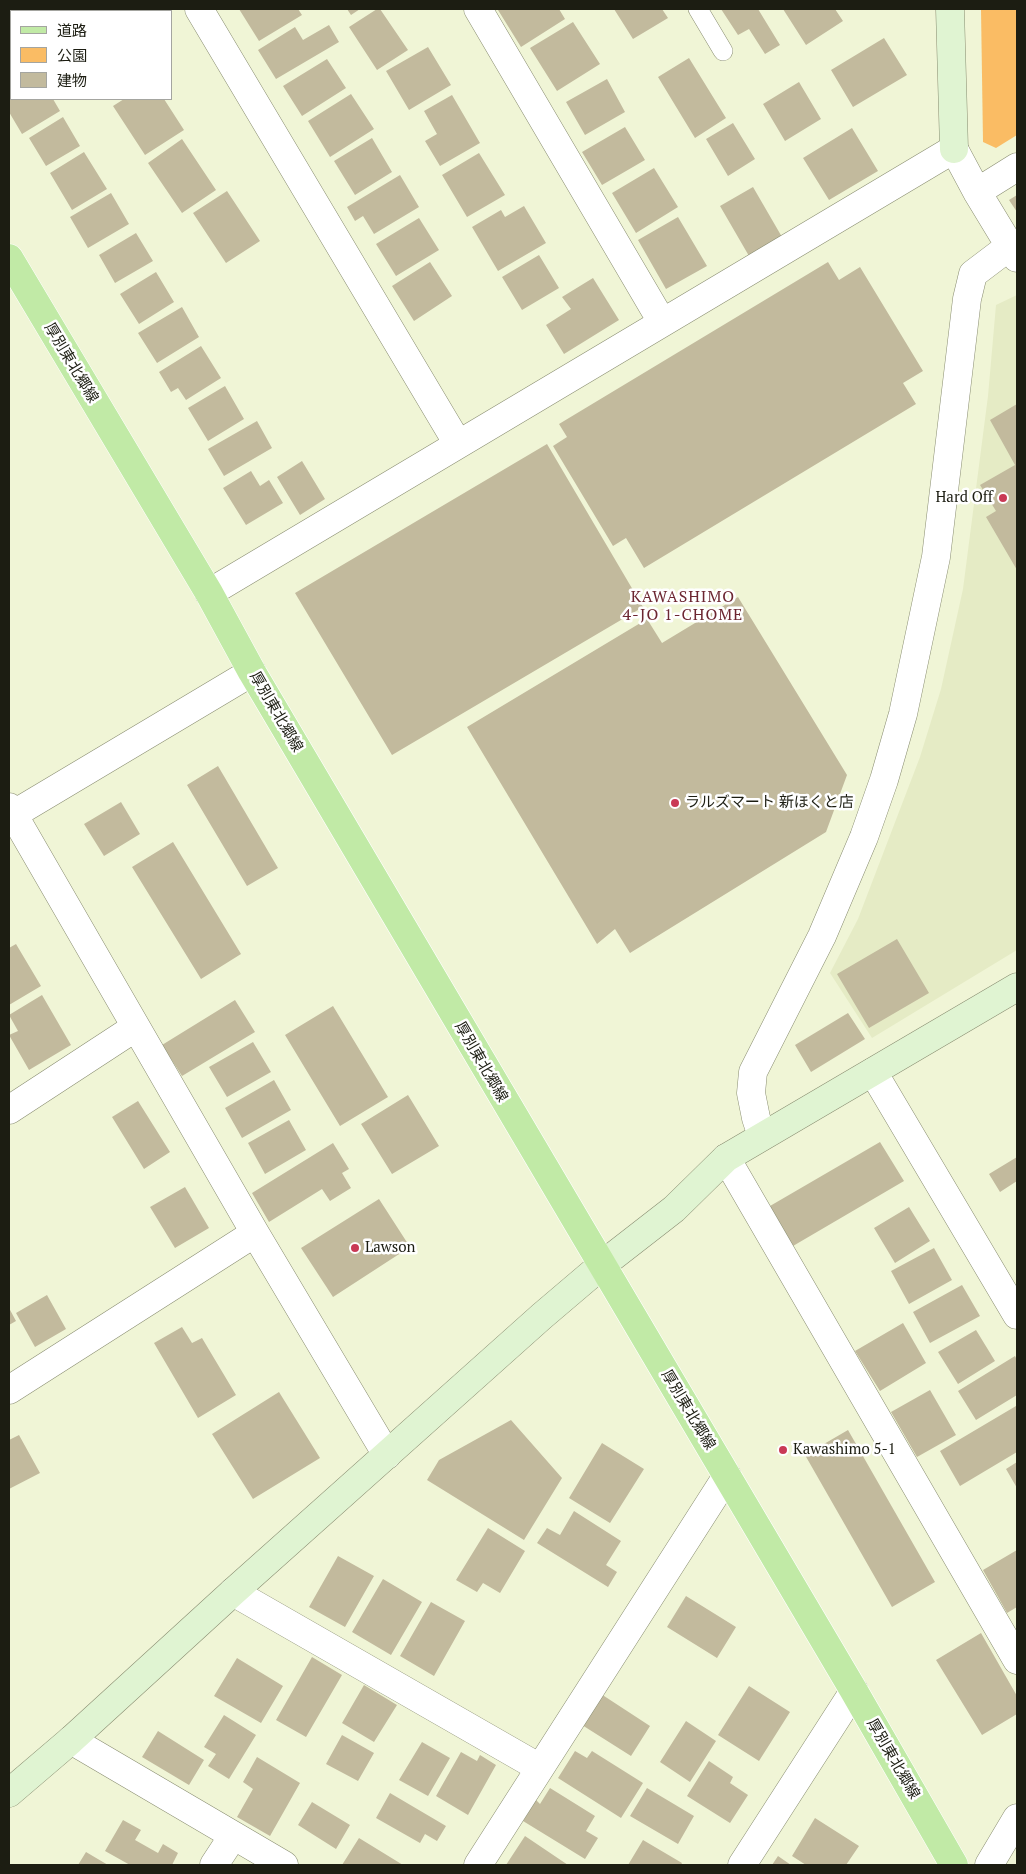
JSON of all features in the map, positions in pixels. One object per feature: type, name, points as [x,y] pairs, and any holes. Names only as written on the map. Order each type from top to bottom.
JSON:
[{"type":"main road","name":"厚別東北郷線","points":[[9,258],[209,593],[252,672],[854,1691],[954,1865]]},
{"type":"street","points":[[198,9],[458,444]]},
{"type":"street","points":[[478,9],[662,322]]},
{"type":"street","points":[[762,1136],[751,1093],[753,1072],[822,936],[864,837],[884,780],[903,714],[936,557],[967,299],[973,274],[1014,252],[976,192],[954,149],[950,9]]},
{"type":"street","points":[[209,593],[954,149]]},
{"type":"street","points":[[976,192],[1017,167]]},
{"type":"street","points":[[252,672],[10,813],[387,1455]]},
{"type":"street","points":[[9,1793],[71,1740],[233,1592],[602,1265],[674,1209],[726,1158],[1017,987]]},
{"type":"street","points":[[9,1110],[136,1027]]},
{"type":"street","points":[[873,1072],[1017,1315]]},
{"type":"street","points":[[726,1158],[1017,1660]]},
{"type":"street","points":[[9,1390],[255,1233]]},
{"type":"street","points":[[478,1865],[727,1476]]},
{"type":"street","points":[[233,1592],[540,1768]]},
{"type":"street","points":[[742,1865],[854,1691]]},
{"type":"street","points":[[71,1740],[284,1865]]},
{"type":"street","points":[[989,1865],[1017,1818]]},
{"type":"street","points":[[214,1865],[233,1836]]},
{"type":"lane","points":[[698,9],[723,51]]},
{"type":"shaded area","points":[[1017,295],[1017,950],[872,1038],[830,973],[858,919],[920,757],[941,689],[963,589],[988,396],[996,305]]},
{"type":"green space","points":[[981,9],[1017,9],[1017,135],[996,148],[983,142]]},
{"type":"building","points":[[239,9],[298,9],[302,15],[259,41]]},
{"type":"building","points":[[347,9],[360,9],[351,15]]},
{"type":"building","points":[[377,9],[380,9],[408,50],[377,70],[349,27]]},
{"type":"building","points":[[499,9],[559,9],[565,19],[521,47]]},
{"type":"building","points":[[614,9],[662,9],[668,18],[633,39]]},
{"type":"building","points":[[721,9],[758,9],[780,45],[765,54],[749,29],[738,35]]},
{"type":"building","points":[[783,9],[835,9],[843,21],[806,45]]},
{"type":"building","points":[[573,22],[600,64],[557,91],[530,48]]},
{"type":"building","points":[[329,25],[339,42],[276,79],[258,50],[295,27],[303,40]]},
{"type":"building","points":[[884,38],[907,75],[853,107],[831,70]]},
{"type":"building","points":[[9,47],[10,87],[9,88]]},
{"type":"building","points":[[428,47],[451,85],[409,110],[386,71]]},
{"type":"building","points":[[689,58],[726,118],[695,138],[658,77]]},
{"type":"building","points":[[327,59],[346,88],[302,116],[283,86]]},
{"type":"building","points":[[607,79],[625,112],[585,135],[566,102]]},
{"type":"building","points":[[799,82],[821,119],[785,141],[763,104]]},
{"type":"building","points":[[351,94],[374,129],[330,157],[308,121]]},
{"type":"building","points":[[452,95],[480,143],[440,166],[425,141],[437,134],[424,111]]},
{"type":"building","points":[[9,97],[10,100],[54,100],[60,111],[22,134],[9,112]]},
{"type":"building","points":[[122,100],[165,100],[184,130],[145,155],[113,106]]},
{"type":"building","points":[[63,117],[80,146],[46,166],[29,138]]},
{"type":"building","points":[[733,123],[755,159],[728,176],[706,139]]},
{"type":"building","points":[[625,127],[645,160],[602,185],[582,152]]},
{"type":"building","points":[[852,128],[878,171],[829,200],[803,158]]},
{"type":"building","points":[[372,138],[392,172],[355,195],[334,161]]},
{"type":"building","points":[[182,139],[216,190],[182,213],[148,163]]},
{"type":"building","points":[[84,152],[107,189],[72,210],[50,173]]},
{"type":"building","points":[[479,153],[505,195],[467,217],[442,175]]},
{"type":"building","points":[[654,168],[678,207],[636,233],[612,193]]},
{"type":"building","points":[[400,175],[419,207],[374,234],[363,216],[355,221],[347,207]]},
{"type":"building","points":[[753,187],[782,237],[749,256],[720,206]]},
{"type":"building","points":[[227,191],[260,241],[226,263],[193,213]]},
{"type":"building","points":[[111,193],[129,224],[88,248],[70,217]]},
{"type":"building","points":[[1017,195],[1017,212],[1009,200]]},
{"type":"building","points":[[524,206],[546,243],[498,271],[472,227],[501,210],[505,217]]},
{"type":"building","points":[[678,217],[707,266],[666,289],[638,240]]},
{"type":"building","points":[[419,218],[439,250],[396,276],[376,244]]},
{"type":"building","points":[[136,233],[153,261],[115,283],[99,255]]},
{"type":"building","points":[[539,255],[559,288],[522,310],[502,277]]},
{"type":"building","points":[[430,262],[452,296],[414,321],[392,286]]},
{"type":"building","points":[[828,262],[839,280],[860,267],[923,371],[903,383],[916,404],[644,568],[626,538],[613,546],[553,446],[567,437],[559,424]]},
{"type":"building","points":[[156,272],[174,302],[139,324],[120,294]]},
{"type":"building","points":[[593,278],[619,320],[564,354],[546,325],[571,309],[562,297]]},
{"type":"building","points":[[182,307],[199,337],[157,363],[138,333]]},
{"type":"building","points":[[201,346],[221,378],[186,400],[178,388],[171,392],[159,372]]},
{"type":"building","points":[[225,386],[244,419],[208,441],[188,408]]},
{"type":"building","name":"Hard Off","points":[[1017,404],[1017,570],[986,517],[996,511],[980,485],[1015,465],[990,420]]},
{"type":"building","points":[[257,421],[272,448],[224,476],[208,449]]},
{"type":"building","points":[[547,444],[643,607],[392,755],[295,593]]},
{"type":"building","points":[[302,461],[325,499],[300,515],[277,477]]},
{"type":"building","points":[[251,471],[260,486],[269,480],[283,503],[246,525],[223,488]]},
{"type":"building","name":"ラルズマート 新ほくと店","points":[[738,597],[847,775],[826,832],[630,953],[615,929],[597,944],[467,727],[647,619],[662,643]]},
{"type":"building","points":[[218,766],[278,868],[247,886],[187,785]]},
{"type":"building","points":[[121,802],[140,834],[104,856],[84,824]]},
{"type":"building","points":[[173,842],[241,954],[201,979],[132,867]]},
{"type":"building","points":[[897,939],[929,993],[869,1028],[837,974]]},
{"type":"building","points":[[16,944],[41,986],[9,1005],[9,948]]},
{"type":"building","points":[[42,995],[71,1045],[29,1070],[9,1035],[18,1031],[9,1015]]},
{"type":"building","points":[[235,1000],[255,1032],[182,1076],[162,1045]]},
{"type":"building","points":[[333,1006],[388,1097],[340,1126],[285,1035]]},
{"type":"building","points":[[848,1013],[865,1039],[811,1072],[795,1045]]},
{"type":"building","points":[[253,1042],[271,1072],[227,1097],[209,1067]]},
{"type":"building","points":[[274,1080],[291,1110],[242,1138],[225,1108]]},
{"type":"building","points":[[408,1095],[439,1146],[392,1174],[361,1124]]},
{"type":"building","points":[[138,1101],[170,1152],[144,1169],[112,1117]]},
{"type":"building","points":[[289,1120],[306,1150],[265,1174],[248,1143]]},
{"type":"building","points":[[880,1142],[904,1181],[793,1246],[770,1206]]},
{"type":"building","points":[[333,1143],[349,1169],[342,1173],[351,1188],[330,1201],[322,1189],[269,1222],[252,1193]]},
{"type":"building","points":[[1017,1157],[1017,1181],[1000,1192],[989,1174]]},
{"type":"building","points":[[185,1187],[209,1228],[175,1248],[150,1207]]},
{"type":"building","name":"Lawson","points":[[379,1199],[410,1247],[333,1297],[301,1248]]},
{"type":"building","points":[[909,1207],[930,1241],[895,1263],[874,1228]]},
{"type":"building","points":[[934,1248],[952,1280],[909,1304],[891,1271]]},
{"type":"building","points":[[962,1285],[980,1316],[930,1343],[913,1312]]},
{"type":"building","points":[[47,1295],[66,1329],[35,1347],[16,1313]]},
{"type":"building","points":[[9,1308],[16,1321],[9,1325]]},
{"type":"building","points":[[903,1323],[926,1363],[880,1391],[855,1351]]},
{"type":"building","points":[[182,1327],[192,1343],[202,1338],[236,1395],[198,1418],[154,1343]]},
{"type":"building","points":[[976,1330],[995,1361],[958,1384],[938,1352]]},
{"type":"building","points":[[1015,1356],[1017,1360],[1017,1395],[976,1420],[958,1391]]},
{"type":"building","points":[[930,1390],[956,1435],[917,1457],[891,1412]]},
{"type":"building","points":[[279,1392],[320,1458],[253,1499],[212,1434]]},
{"type":"building","points":[[1016,1406],[1017,1452],[960,1486],[940,1451]]},
{"type":"building","points":[[511,1420],[562,1478],[524,1540],[427,1480],[439,1460]]},
{"type":"building","points":[[848,1430],[935,1582],[892,1607],[805,1455]]},
{"type":"building","points":[[19,1435],[40,1473],[9,1489],[9,1440]]},
{"type":"building","points":[[602,1443],[644,1469],[610,1523],[569,1498]]},
{"type":"building","points":[[1017,1462],[1017,1488],[1006,1469]]},
{"type":"building","points":[[574,1511],[621,1541],[606,1565],[617,1572],[608,1587],[537,1543],[547,1528],[560,1535]]},
{"type":"building","points":[[488,1528],[525,1551],[500,1593],[483,1583],[477,1592],[456,1580]]},
{"type":"building","points":[[1017,1550],[1017,1607],[1007,1613],[983,1570]]},
{"type":"building","points":[[338,1556],[374,1576],[345,1627],[309,1607]]},
{"type":"building","points":[[383,1579],[422,1602],[391,1655],[352,1632]]},
{"type":"building","points":[[686,1596],[736,1627],[717,1658],[667,1627]]},
{"type":"building","points":[[431,1602],[465,1621],[434,1676],[400,1656]]},
{"type":"building","points":[[981,1633],[1017,1696],[1017,1714],[982,1735],[936,1660]]},
{"type":"building","points":[[312,1657],[342,1675],[306,1737],[276,1720]]},
{"type":"building","points":[[237,1658],[283,1686],[261,1723],[214,1696]]},
{"type":"building","points":[[364,1685],[397,1705],[374,1742],[342,1723]]},
{"type":"building","points":[[749,1686],[790,1712],[759,1761],[718,1735]]},
{"type":"building","points":[[601,1694],[650,1726],[631,1756],[582,1725]]},
{"type":"building","points":[[224,1715],[256,1735],[229,1779],[208,1766],[216,1754],[204,1747]]},
{"type":"building","points":[[686,1721],[716,1741],[690,1782],[660,1762]]},
{"type":"building","points":[[158,1731],[204,1760],[189,1785],[142,1757]]},
{"type":"building","points":[[342,1735],[374,1753],[358,1781],[326,1764]]},
{"type":"building","points":[[422,1742],[450,1758],[428,1796],[399,1780]]},
{"type":"building","points":[[575,1751],[587,1758],[592,1751],[643,1783],[621,1818],[558,1778]]},
{"type":"building","points":[[461,1752],[477,1761],[480,1755],[496,1765],[468,1815],[436,1796]]},
{"type":"building","points":[[257,1757],[300,1783],[270,1836],[237,1817],[253,1789],[243,1782]]},
{"type":"building","points":[[709,1761],[733,1777],[730,1783],[748,1795],[730,1823],[687,1796]]},
{"type":"building","points":[[550,1788],[595,1816],[586,1831],[598,1838],[585,1859],[523,1821],[536,1800],[540,1804]]},
{"type":"building","points":[[647,1788],[694,1816],[678,1844],[630,1816]]},
{"type":"building","points":[[390,1793],[446,1826],[437,1841],[425,1834],[420,1843],[376,1818]]},
{"type":"building","points":[[312,1802],[350,1825],[336,1849],[298,1825]]},
{"type":"building","points":[[815,1818],[859,1846],[846,1865],[806,1865],[792,1856]]},
{"type":"building","points":[[123,1820],[141,1830],[135,1840],[158,1853],[163,1844],[178,1853],[172,1865],[130,1865],[105,1851]]},
{"type":"building","points":[[525,1836],[568,1865],[506,1865]]},
{"type":"building","points":[[359,1838],[403,1865],[342,1865]]},
{"type":"building","points":[[643,1840],[682,1863],[681,1865],[628,1865]]},
{"type":"building","points":[[86,1852],[108,1865],[78,1865]]},
{"type":"building","points":[[778,1856],[791,1865],[772,1865]]},
{"type":"place","name":"Hard Off","points":[[1003,498]]},
{"type":"place","name":"ラルズマート 新ほくと店","points":[[675,803]]},
{"type":"place","name":"Lawson","points":[[355,1248]]},
{"type":"place","name":"Kawashimo 5-1","points":[[783,1450]]},
{"type":"district","name":"KAWASHIMO 4-JO 1-CHOME","points":[[683,606]]}]
